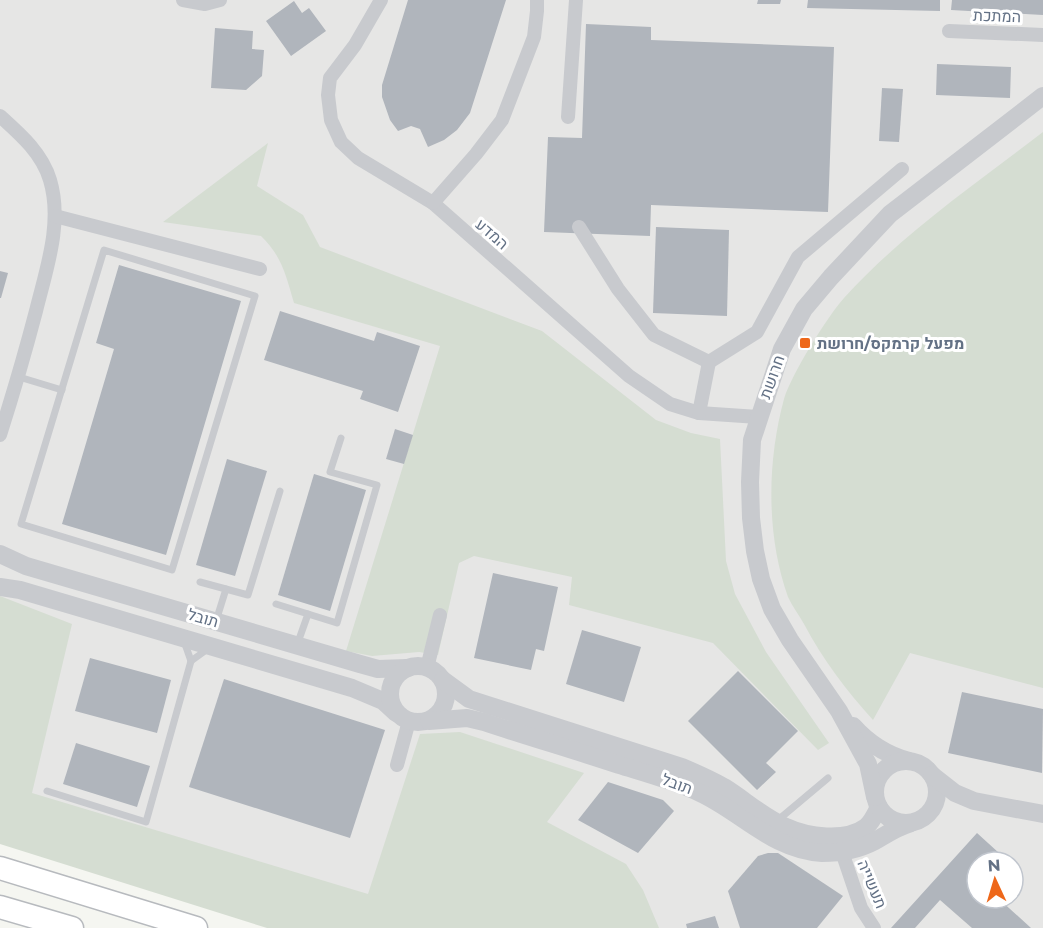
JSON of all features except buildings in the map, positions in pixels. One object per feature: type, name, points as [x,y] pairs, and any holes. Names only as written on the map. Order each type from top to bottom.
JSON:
[{"type":"highway","points":[[0,867],[196,928]]},
{"type":"highway","points":[[0,907],[72,928]]},
{"type":"street","points":[[183,0],[205,4],[220,0]]},
{"type":"street","name":"המדע","points":[[381,0],[355,45],[330,78],[328,95],[331,120],[341,142],[358,158],[433,203],[628,376],[670,404],[699,413],[758,417]]},
{"type":"street","points":[[433,203],[502,120],[534,37],[537,0]]},
{"type":"street","points":[[568,117],[576,0]]},
{"type":"street","name":"המתכת","points":[[949,31],[1043,35]]},
{"type":"street","name":"חרושת","points":[[877,802],[868,764],[839,711],[776,616],[761,579],[754,551],[750,482],[752,440],[782,349],[804,309],[831,277],[890,213],[1043,96]]},
{"type":"street","points":[[0,116],[26,139],[41,161],[50,180],[55,216],[47,265],[19,377],[0,435]]},
{"type":"street","points":[[699,413],[709,362],[758,332],[798,257],[902,169]]},
{"type":"street","points":[[55,216],[260,269]]},
{"type":"street","points":[[579,226],[618,290],[654,335],[709,362]]},
{"type":"street","name":"תובל","points":[[0,554],[26,566],[378,669],[408,668]]},
{"type":"street","name":"תובל","points":[[0,587],[20,590],[372,696],[383,701],[403,717]]},
{"type":"street","points":[[427,668],[440,615]]},
{"type":"street","points":[[418,666],[427,668],[443,680],[446,699],[437,716],[429,721],[416,723],[403,717],[392,705],[390,687],[400,672],[418,666]]},
{"type":"street","name":"תובל","points":[[443,680],[469,699],[690,770],[725,788],[777,822],[804,833],[840,835],[867,826],[877,802]]},
{"type":"street","name":"חרושת","points":[[839,711],[879,750],[892,757],[910,761]]},
{"type":"street","points":[[397,765],[403,717]]},
{"type":"street","name":"תובל","points":[[429,721],[467,718],[484,722],[676,783],[716,802],[761,833],[801,850],[821,853],[857,849],[899,826],[911,823]]},
{"type":"street","points":[[974,801],[943,806],[911,823],[902,823],[892,820],[877,802],[878,778],[884,771],[900,762],[910,761],[926,769],[955,793],[974,801],[1043,814]]},
{"type":"street","points":[[928,815],[937,800],[936,783],[932,775]]},
{"type":"street","name":"תעשייה","points":[[842,852],[861,908],[874,928]]},
{"type":"lane","points":[[104,250],[255,296],[172,570],[21,524],[62,390],[104,250]]},
{"type":"lane","points":[[19,377],[62,390]]},
{"type":"lane","points":[[276,604],[337,623],[377,485],[330,472],[341,438]]},
{"type":"lane","points":[[200,582],[248,595],[280,491]]},
{"type":"lane","points":[[216,622],[226,589]]},
{"type":"lane","points":[[297,646],[308,614]]},
{"type":"lane","points":[[47,791],[146,822],[191,661],[183,638]]},
{"type":"lane","points":[[191,661],[211,647]]},
{"type":"lane","points":[[777,822],[828,778]]},
{"type":"shaded area","points":[[0,0],[1043,0],[1043,928],[320,928],[0,833]]},
{"type":"shaded area","points":[[1043,132],[1043,688],[910,653],[873,720],[844,686],[819,650],[788,597],[781,573],[771,498],[774,448],[784,399],[819,332],[844,298],[866,275],[914,231]]},
{"type":"shaded area","points":[[268,143],[257,186],[303,215],[320,247],[542,331],[656,420],[691,433],[720,439],[726,561],[735,594],[766,652],[829,743],[818,750],[713,643],[569,605],[572,577],[474,556],[459,563],[438,655],[419,652],[372,656],[346,651],[440,346],[294,303],[279,259],[261,236],[163,222]]},
{"type":"shaded area","points":[[0,596],[72,624],[32,793],[368,894],[420,734],[460,732],[584,773],[547,822],[626,864],[643,890],[659,928],[267,928],[0,844]]},
{"type":"place","name":"מפעל קרמקס/חרושת","points":[[805,343]]}]
